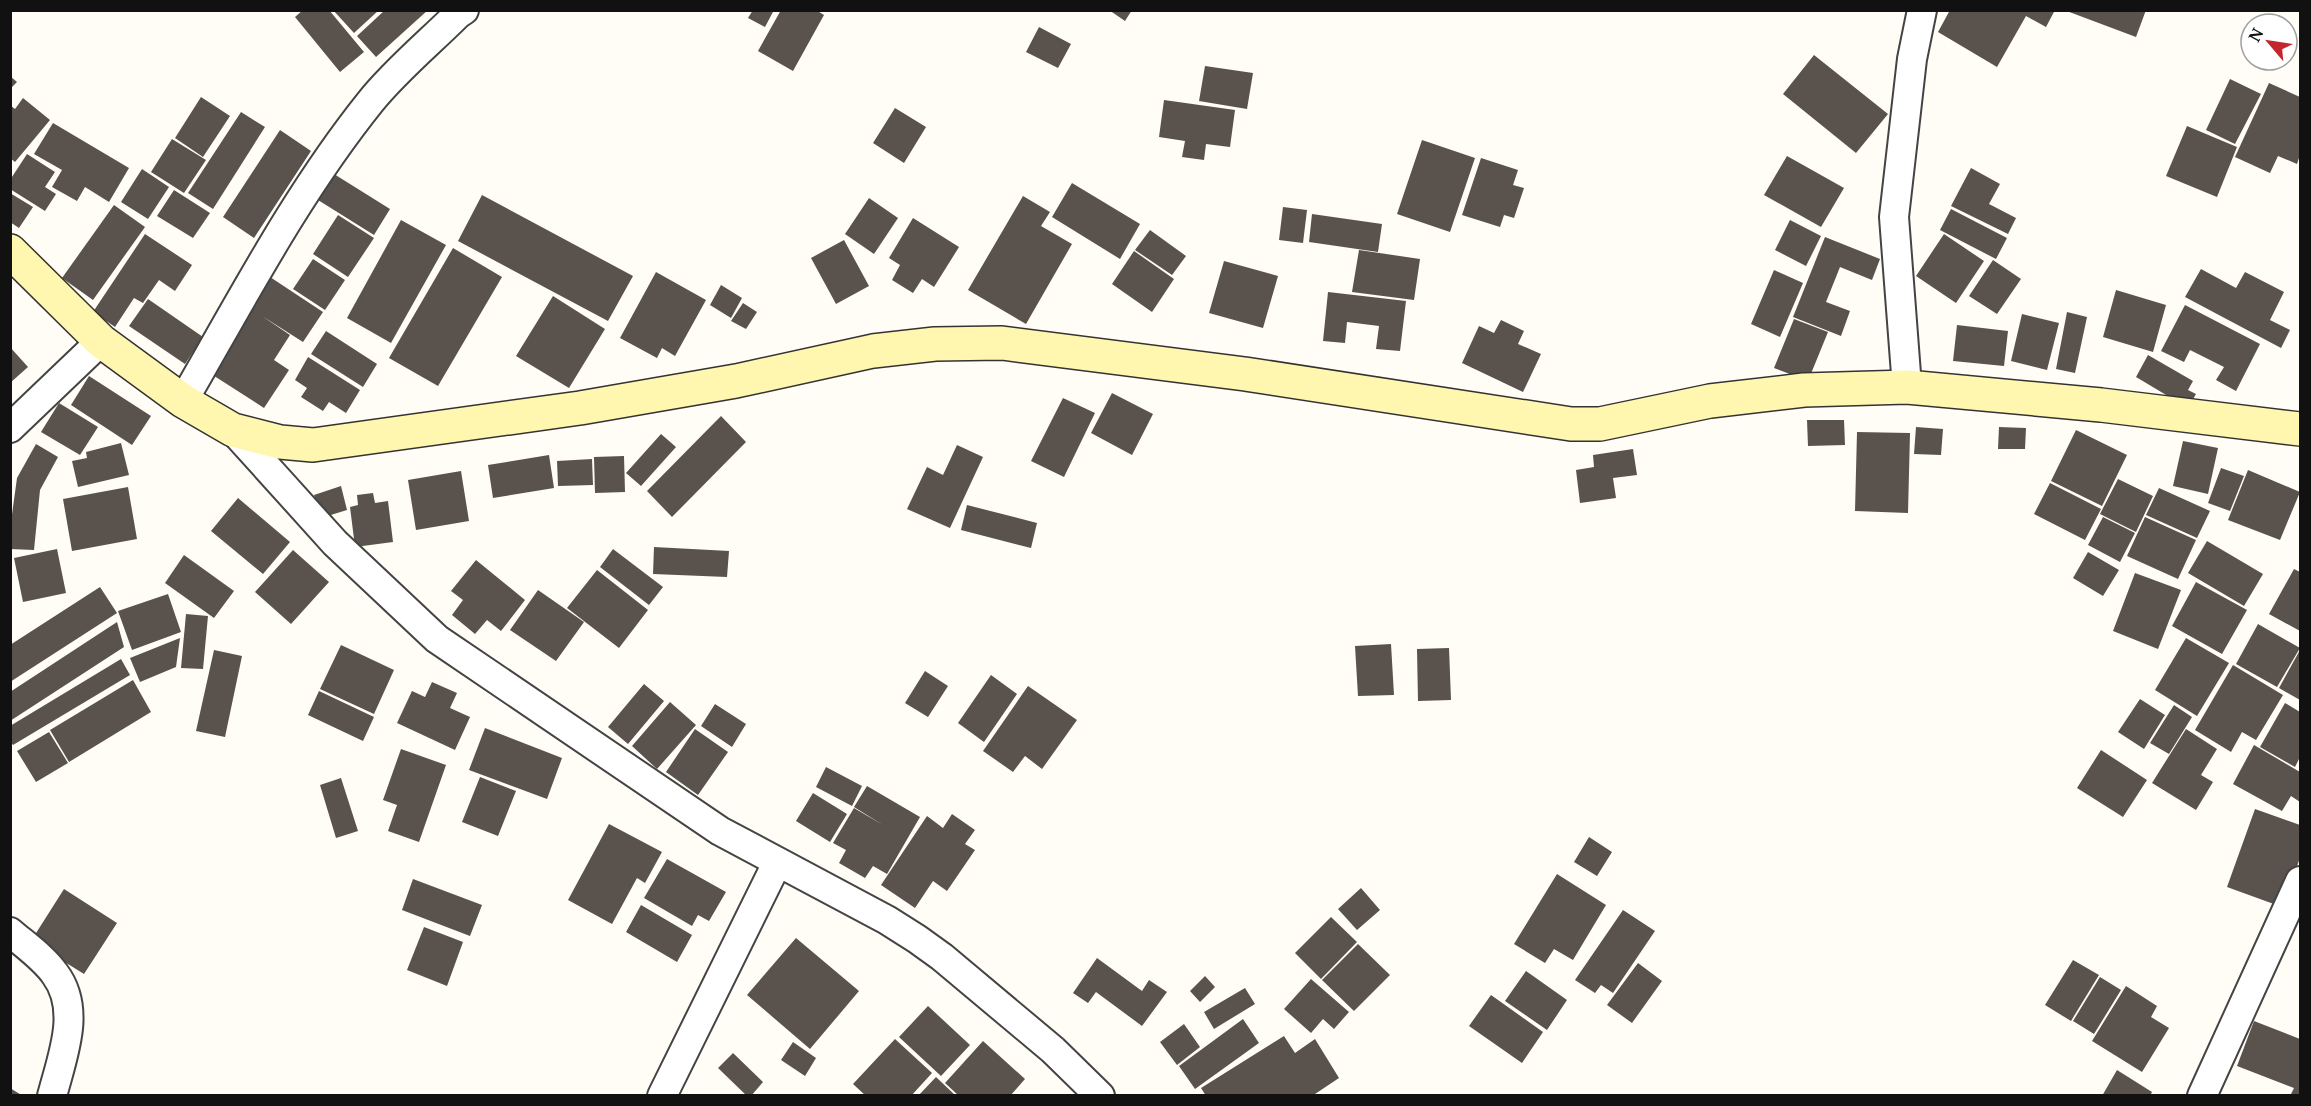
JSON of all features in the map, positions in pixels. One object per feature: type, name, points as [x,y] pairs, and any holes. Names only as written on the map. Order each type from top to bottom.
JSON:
[{"type":"main road","points":[[10,251],[100,341],[183,401],[233,430],[280,442],[313,446],[580,408],[735,381],[873,351],[935,344],[1002,343],[1245,374],[1571,424],[1599,424],[1710,401],[1804,390],[1906,387],[2101,405],[2298,435]]},
{"type":"street","points":[[183,401],[303,195],[341,140],[373,98],[464,10]]},
{"type":"street","points":[[1906,387],[1894,217],[1912,59],[1922,10]]},
{"type":"street","points":[[10,428],[100,341]]},
{"type":"street","points":[[233,430],[335,543],[437,639],[720,831],[886,920],[942,957],[1053,1050],[1100,1095]]},
{"type":"street","points":[[662,1095],[777,863]]},
{"type":"street","points":[[2202,1095],[2301,881]]},
{"type":"street","points":[[10,932],[55,973],[65,992],[70,1023],[52,1095]]},
{"type":"building","points":[[303,10],[329,10],[364,52],[340,72],[295,17]]},
{"type":"building","points":[[333,10],[379,10],[354,33]]},
{"type":"building","points":[[385,10],[428,10],[376,57],[357,36]]},
{"type":"building","points":[[753,10],[774,10],[765,27],[748,18]]},
{"type":"building","points":[[781,10],[816,10],[824,15],[793,71],[758,51]]},
{"type":"building","points":[[1109,10],[1132,10],[1125,21]]},
{"type":"building","points":[[1950,10],[2055,10],[2046,27],[2026,16],[1997,67],[1938,32]]},
{"type":"building","points":[[2064,10],[2146,10],[2136,37]]},
{"type":"building","points":[[1039,27],[1071,44],[1058,68],[1026,52]]},
{"type":"building","points":[[1814,55],[1888,114],[1856,153],[1783,94]]},
{"type":"building","points":[[1205,66],[1253,73],[1247,109],[1199,101]]},
{"type":"building","points":[[10,76],[17,82],[10,89]]},
{"type":"building","points":[[2230,79],[2261,94],[2235,144],[2206,130]]},
{"type":"building","points":[[2269,83],[2300,97],[2300,155],[2297,164],[2278,156],[2270,173],[2235,157]]},
{"type":"building","points":[[201,97],[230,116],[203,157],[175,138]]},
{"type":"building","points":[[23,98],[50,120],[15,162],[10,158],[10,105],[15,109]]},
{"type":"building","points":[[1164,100],[1235,110],[1230,147],[1206,144],[1204,160],[1182,157],[1185,141],[1159,137]]},
{"type":"building","points":[[895,108],[926,127],[904,163],[873,143]]},
{"type":"building","points":[[241,112],[265,127],[213,209],[188,193]]},
{"type":"building","points":[[53,123],[129,168],[109,202],[85,187],[77,201],[52,187],[62,170],[34,154]]},
{"type":"building","points":[[2187,126],[2237,147],[2217,197],[2166,176]]},
{"type":"building","points":[[280,130],[311,151],[254,238],[223,217]]},
{"type":"building","points":[[172,139],[206,160],[184,193],[151,172]]},
{"type":"building","points":[[1422,140],[1475,158],[1450,232],[1397,214]]},
{"type":"building","points":[[27,154],[55,172],[45,187],[56,194],[45,211],[10,189],[10,180]]},
{"type":"building","points":[[1787,156],[1844,188],[1821,227],[1764,195]]},
{"type":"building","points":[[1481,158],[1518,170],[1513,185],[1524,188],[1514,218],[1504,215],[1500,227],[1462,215]]},
{"type":"building","points":[[1971,168],[2000,184],[1989,204],[2016,218],[2008,234],[1951,206]]},
{"type":"building","points":[[142,169],[169,187],[148,219],[121,202]]},
{"type":"building","points":[[334,174],[390,209],[374,235],[318,200]]},
{"type":"building","points":[[1072,183],[1140,224],[1120,259],[1052,217]]},
{"type":"building","points":[[174,190],[210,213],[193,238],[157,216]]},
{"type":"building","points":[[10,193],[33,207],[19,228],[10,222]]},
{"type":"building","points":[[482,195],[633,276],[608,321],[458,241]]},
{"type":"building","points":[[1023,196],[1050,212],[1041,226],[1072,244],[1026,324],[968,290]]},
{"type":"building","points":[[869,198],[898,218],[874,254],[845,234]]},
{"type":"building","points":[[114,205],[145,227],[93,300],[62,278]]},
{"type":"building","points":[[1283,207],[1307,210],[1303,243],[1279,240]]},
{"type":"building","points":[[1951,209],[2007,238],[1996,259],[1940,230]]},
{"type":"building","points":[[1312,214],[1382,224],[1378,252],[1309,242]]},
{"type":"building","points":[[338,215],[374,238],[348,277],[313,254]]},
{"type":"building","points":[[913,218],[959,247],[934,287],[922,279],[913,293],[892,280],[900,265],[889,258]]},
{"type":"building","points":[[401,220],[446,245],[391,343],[347,318]]},
{"type":"building","points":[[1790,220],[1821,236],[1806,266],[1775,250]]},
{"type":"building","points":[[1150,230],[1186,256],[1172,275],[1135,250]]},
{"type":"building","points":[[145,234],[192,265],[175,291],[159,280],[143,303],[134,298],[115,327],[93,312]]},
{"type":"building","points":[[1944,234],[1984,261],[1956,303],[1916,276]]},
{"type":"building","points":[[1825,237],[1880,259],[1872,280],[1840,267],[1826,302],[1850,311],[1841,336],[1793,317]]},
{"type":"building","points":[[844,240],[869,286],[836,304],[811,258]]},
{"type":"building","points":[[453,248],[502,277],[438,386],[389,358]]},
{"type":"building","points":[[1359,250],[1420,259],[1414,300],[1352,292]]},
{"type":"building","points":[[1134,251],[1174,279],[1152,312],[1112,284]]},
{"type":"building","points":[[313,259],[345,280],[325,310],[293,289]]},
{"type":"building","points":[[1993,260],[2021,279],[1997,314],[1969,296]]},
{"type":"building","points":[[1224,261],[1278,276],[1263,328],[1209,313]]},
{"type":"building","points":[[2201,269],[2236,288],[2245,272],[2284,292],[2270,320],[2290,330],[2281,348],[2185,297]]},
{"type":"building","points":[[1774,270],[1803,283],[1780,337],[1751,324]]},
{"type":"building","points":[[656,272],[706,300],[675,356],[662,348],[657,358],[620,338]]},
{"type":"building","points":[[267,275],[323,312],[303,342],[262,316],[290,335],[274,360],[289,370],[264,408],[208,372]]},
{"type":"building","points":[[721,285],[742,298],[731,318],[710,305]]},
{"type":"building","points":[[2116,290],[2166,305],[2153,352],[2103,337]]},
{"type":"building","points":[[1328,292],[1406,301],[1400,351],[1376,349],[1379,326],[1347,322],[1345,343],[1323,341]]},
{"type":"building","points":[[553,296],[605,329],[569,388],[516,356]]},
{"type":"building","points":[[148,299],[203,337],[185,364],[129,326]]},
{"type":"building","points":[[743,303],[757,312],[746,329],[731,321]]},
{"type":"building","points":[[2185,305],[2260,344],[2236,391],[2216,380],[2224,367],[2190,350],[2184,362],[2161,351]]},
{"type":"building","points":[[2067,312],[2087,317],[2075,373],[2056,369]]},
{"type":"building","points":[[2022,314],[2059,323],[2047,370],[2011,361]]},
{"type":"building","points":[[1794,319],[1828,332],[1808,381],[1774,368]]},
{"type":"building","points":[[1501,320],[1524,331],[1518,344],[1541,354],[1523,392],[1462,363],[1479,326],[1494,333]]},
{"type":"building","points":[[1957,325],[2008,331],[2004,366],[1953,361]]},
{"type":"building","points":[[326,331],[377,364],[363,387],[311,354]]},
{"type":"building","points":[[10,347],[28,367],[10,383]]},
{"type":"building","points":[[2148,355],[2193,381],[2188,390],[2196,394],[2188,408],[2136,377]]},
{"type":"building","points":[[308,357],[360,390],[346,413],[329,402],[323,411],[301,397],[307,388],[295,380]]},
{"type":"building","points":[[89,376],[151,416],[132,445],[71,405]]},
{"type":"building","points":[[1112,393],[1153,414],[1132,455],[1091,433]]},
{"type":"building","points":[[1063,398],[1095,413],[1064,477],[1031,461]]},
{"type":"building","points":[[59,403],[98,427],[80,455],[41,432]]},
{"type":"building","points":[[721,416],[746,442],[672,517],[647,491]]},
{"type":"building","points":[[1807,420],[1844,420],[1845,445],[1808,446]]},
{"type":"building","points":[[1916,427],[1943,429],[1941,455],[1914,454]]},
{"type":"building","points":[[1999,427],[2026,428],[2025,449],[1998,449]]},
{"type":"building","points":[[2076,430],[2127,455],[2102,506],[2051,481]]},
{"type":"building","points":[[1857,432],[1910,433],[1908,513],[1855,511]]},
{"type":"building","points":[[661,434],[676,447],[641,486],[626,473]]},
{"type":"building","points":[[2183,441],[2218,448],[2208,494],[2173,486]]},
{"type":"building","points":[[121,443],[129,475],[78,487],[72,461],[87,458],[86,452]]},
{"type":"building","points":[[36,444],[58,457],[40,490],[34,550],[10,549],[10,529],[17,478]]},
{"type":"building","points":[[957,445],[983,457],[950,528],[907,509],[927,467],[943,475]]},
{"type":"building","points":[[1633,449],[1637,475],[1613,478],[1616,498],[1580,503],[1576,470],[1594,467],[1593,455]]},
{"type":"building","points":[[549,455],[554,488],[493,498],[488,465]]},
{"type":"building","points":[[624,456],[625,492],[595,493],[594,457]]},
{"type":"building","points":[[592,459],[593,485],[558,486],[557,461]]},
{"type":"building","points":[[2221,468],[2244,476],[2230,511],[2208,503]]},
{"type":"building","points":[[2248,470],[2300,492],[2280,540],[2228,520]]},
{"type":"building","points":[[461,471],[469,521],[416,530],[408,480]]},
{"type":"building","points":[[2118,479],[2153,496],[2136,532],[2100,514]]},
{"type":"building","points":[[2050,483],[2101,509],[2085,540],[2034,514]]},
{"type":"building","points":[[341,486],[347,510],[321,518],[314,495]]},
{"type":"building","points":[[128,487],[137,539],[72,551],[63,499]]},
{"type":"building","points":[[2159,488],[2210,511],[2197,538],[2146,515]]},
{"type":"building","points":[[373,493],[375,503],[388,501],[393,542],[355,547],[350,507],[358,505],[357,495]]},
{"type":"building","points":[[238,498],[290,542],[263,574],[211,531]]},
{"type":"building","points":[[967,505],[1037,523],[1031,548],[961,530]]},
{"type":"building","points":[[2103,517],[2135,533],[2120,562],[2088,545]]},
{"type":"building","points":[[2145,517],[2196,540],[2178,579],[2127,556]]},
{"type":"building","points":[[2207,541],[2263,574],[2244,606],[2188,573]]},
{"type":"building","points":[[654,547],[729,551],[727,577],[653,574]]},
{"type":"building","points":[[57,549],[66,593],[23,602],[14,558]]},
{"type":"building","points":[[613,549],[663,587],[649,605],[600,567]]},
{"type":"building","points":[[293,550],[329,582],[291,624],[255,592]]},
{"type":"building","points":[[2088,552],[2119,570],[2103,596],[2073,578]]},
{"type":"building","points":[[184,555],[234,591],[214,618],[165,583]]},
{"type":"building","points":[[476,560],[525,600],[501,631],[487,620],[475,634],[452,615],[463,600],[451,591]]},
{"type":"building","points":[[2294,569],[2300,572],[2300,631],[2269,614]]},
{"type":"building","points":[[597,570],[648,610],[619,648],[567,608]]},
{"type":"building","points":[[2135,573],[2181,590],[2158,649],[2113,631]]},
{"type":"building","points":[[2196,582],[2247,610],[2222,654],[2172,626]]},
{"type":"building","points":[[100,587],[117,613],[10,682],[10,645]]},
{"type":"building","points":[[538,590],[584,622],[556,661],[510,630]]},
{"type":"building","points":[[168,594],[181,632],[132,650],[118,611]]},
{"type":"building","points":[[186,614],[208,616],[203,669],[181,668]]},
{"type":"building","points":[[117,622],[124,647],[10,721],[10,692]]},
{"type":"building","points":[[2258,624],[2300,648],[2277,687],[2236,664]]},
{"type":"building","points":[[180,638],[176,667],[140,682],[130,658]]},
{"type":"building","points":[[2186,638],[2229,663],[2197,716],[2155,690]]},
{"type":"building","points":[[1391,644],[1394,695],[1358,696],[1355,646]]},
{"type":"building","points":[[341,645],[394,670],[374,714],[320,689]]},
{"type":"building","points":[[1449,648],[1451,700],[1418,701],[1417,649]]},
{"type":"building","points":[[214,650],[242,656],[225,737],[196,731]]},
{"type":"building","points":[[2300,650],[2300,700],[2279,688]]},
{"type":"building","points":[[121,659],[130,675],[13,745],[10,741],[10,726]]},
{"type":"building","points":[[2233,665],[2283,695],[2256,740],[2242,732],[2231,752],[2195,730]]},
{"type":"building","points":[[925,671],[948,686],[928,717],[905,703]]},
{"type":"building","points":[[991,675],[1017,694],[984,742],[958,723]]},
{"type":"building","points":[[133,680],[151,712],[69,762],[50,730]]},
{"type":"building","points":[[432,682],[457,693],[450,708],[470,717],[455,750],[397,723],[412,691],[425,697]]},
{"type":"building","points":[[644,684],[664,701],[628,744],[608,727]]},
{"type":"building","points":[[1028,686],[1077,720],[1042,769],[1025,756],[1013,772],[983,751]]},
{"type":"building","points":[[319,691],[374,717],[363,741],[308,715]]},
{"type":"building","points":[[2140,699],[2165,715],[2144,749],[2118,732]]},
{"type":"building","points":[[670,702],[696,725],[657,769],[632,746]]},
{"type":"building","points":[[2285,703],[2300,712],[2300,757],[2295,767],[2260,747]]},
{"type":"building","points":[[715,704],[746,724],[732,747],[701,726]]},
{"type":"building","points":[[2174,705],[2192,717],[2169,754],[2150,743]]},
{"type":"building","points":[[485,728],[562,758],[547,799],[469,770]]},
{"type":"building","points":[[695,729],[728,752],[698,795],[666,772]]},
{"type":"building","points":[[2186,729],[2217,749],[2201,775],[2213,782],[2196,810],[2152,783]]},
{"type":"building","points":[[49,732],[68,763],[36,782],[17,751]]},
{"type":"building","points":[[2254,745],[2300,772],[2300,802],[2291,796],[2282,811],[2233,784]]},
{"type":"building","points":[[401,749],[446,765],[419,842],[388,831],[397,805],[383,800]]},
{"type":"building","points":[[2101,750],[2147,780],[2123,817],[2077,788]]},
{"type":"building","points":[[826,767],[862,786],[852,806],[816,787]]},
{"type":"building","points":[[480,777],[516,791],[498,836],[462,822]]},
{"type":"building","points":[[341,778],[358,831],[336,838],[320,785]]},
{"type":"building","points":[[867,786],[920,817],[887,874],[873,866],[865,878],[839,863],[846,850],[833,843],[854,808],[883,825],[854,807]]},
{"type":"building","points":[[813,793],[847,814],[830,842],[796,821]]},
{"type":"building","points":[[2255,809],[2300,825],[2300,858],[2282,907],[2227,887]]},
{"type":"building","points":[[952,814],[975,830],[965,844],[975,850],[947,891],[933,881],[915,908],[881,885],[927,816],[943,828]]},
{"type":"building","points":[[609,824],[662,852],[645,883],[637,878],[612,924],[568,900]]},
{"type":"building","points":[[1589,837],[1612,852],[1597,876],[1574,862]]},
{"type":"building","points":[[667,859],[726,892],[709,921],[698,915],[692,926],[644,898]]},
{"type":"building","points":[[1557,874],[1606,905],[1573,960],[1554,949],[1545,963],[1514,944]]},
{"type":"building","points":[[413,879],[482,905],[470,936],[402,910]]},
{"type":"building","points":[[1361,888],[1380,910],[1357,930],[1338,909]]},
{"type":"building","points":[[64,889],[117,923],[84,974],[31,941]]},
{"type":"building","points":[[641,905],[692,935],[677,962],[626,932]]},
{"type":"building","points":[[1623,910],[1655,931],[1613,993],[1601,985],[1595,993],[1575,980]]},
{"type":"building","points":[[1331,917],[1357,942],[1321,979],[1295,953]]},
{"type":"building","points":[[424,927],[463,942],[447,986],[407,970]]},
{"type":"building","points":[[796,938],[859,991],[810,1049],[747,995]]},
{"type":"building","points":[[1358,944],[1390,975],[1354,1011],[1322,980]]},
{"type":"building","points":[[1097,958],[1142,991],[1149,980],[1167,992],[1142,1026],[1096,992],[1088,1003],[1073,993]]},
{"type":"building","points":[[2073,960],[2099,975],[2071,1021],[2045,1005]]},
{"type":"building","points":[[1638,963],[1662,981],[1632,1023],[1607,1005]]},
{"type":"building","points":[[1526,971],[1567,1000],[1547,1030],[1505,1001]]},
{"type":"building","points":[[1205,976],[1215,987],[1200,1002],[1190,991]]},
{"type":"building","points":[[2100,977],[2121,990],[2094,1034],[2073,1021]]},
{"type":"building","points":[[1311,979],[1349,1012],[1334,1029],[1323,1019],[1311,1033],[1284,1009]]},
{"type":"building","points":[[2126,986],[2157,1006],[2151,1017],[2169,1028],[2142,1072],[2092,1041]]},
{"type":"building","points":[[1245,988],[1255,1004],[1214,1029],[1204,1012]]},
{"type":"building","points":[[1491,995],[1543,1032],[1522,1063],[1469,1026]]},
{"type":"building","points":[[928,1006],[970,1045],[941,1076],[899,1037]]},
{"type":"building","points":[[1243,1019],[1259,1043],[1195,1089],[1179,1066]]},
{"type":"building","points":[[2254,1021],[2300,1039],[2300,1096],[2290,1096],[2294,1088],[2237,1066]]},
{"type":"building","points":[[1184,1024],[1200,1047],[1177,1065],[1160,1042]]},
{"type":"building","points":[[1284,1036],[1295,1053],[1315,1039],[1339,1078],[1312,1096],[1206,1096],[1201,1088]]},
{"type":"building","points":[[895,1039],[932,1073],[911,1096],[866,1096],[853,1084]]},
{"type":"building","points":[[983,1041],[1025,1079],[1010,1096],[959,1096],[945,1083]]},
{"type":"building","points":[[793,1042],[816,1058],[805,1076],[781,1060]]},
{"type":"building","points":[[733,1053],[763,1082],[751,1096],[747,1096],[718,1068]]},
{"type":"building","points":[[2117,1070],[2152,1092],[2150,1096],[2102,1096]]},
{"type":"building","points":[[936,1077],[956,1096],[918,1096]]},
{"type":"building","points":[[10,1088],[23,1096],[10,1096]]}]
